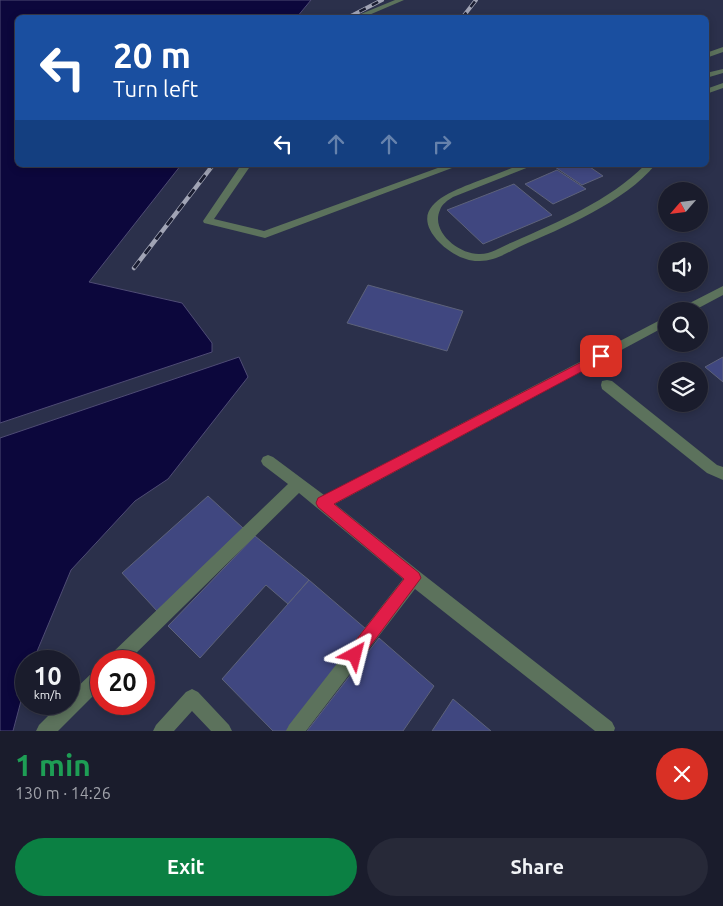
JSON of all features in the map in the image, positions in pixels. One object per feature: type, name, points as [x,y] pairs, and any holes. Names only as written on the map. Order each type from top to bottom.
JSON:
[{"type":"lane","points":[[362,15],[401,0]]},
{"type":"lane","points":[[709,55],[723,49]]},
{"type":"lane","points":[[709,75],[723,71]]},
{"type":"lane","points":[[709,91],[723,85]]},
{"type":"lane","points":[[245,167],[208,221],[265,235],[450,167]]},
{"type":"lane","points":[[524,167],[450,195],[440,202],[434,212],[433,221],[436,232],[450,246],[464,255],[478,258],[491,256],[562,224],[616,192],[642,174],[648,167]]},
{"type":"lane","points":[[701,302],[723,290]]},
{"type":"lane","points":[[323,503],[658,325]]},
{"type":"lane","points":[[607,385],[712,469],[723,474]]},
{"type":"lane","points":[[268,461],[606,728],[604,731]]},
{"type":"lane","points":[[127,650],[298,484]]},
{"type":"lane","points":[[295,731],[414,578]]},
{"type":"lane","points":[[45,731],[90,687]]},
{"type":"lane","points":[[162,731],[192,698],[223,731]]},
{"type":"shaded area","points":[[0,0],[311,0],[299,15],[15,15],[15,167],[179,167],[89,282],[182,303],[212,343],[212,352],[0,423]]},
{"type":"shaded area","points":[[311,0],[723,0],[723,731],[13,731],[17,715],[80,715],[80,650],[38,650],[71,570],[135,501],[168,479],[239,357],[0,438],[0,423],[212,352],[182,303],[89,282],[179,167],[709,167],[709,15],[299,15]]},
{"type":"shaded area","points":[[239,357],[248,377],[168,479],[135,501],[71,570],[38,650],[15,650],[15,715],[17,715],[13,731],[0,731],[0,438]]},
{"type":"building","points":[[555,167],[590,167],[603,176],[582,185]]},
{"type":"building","points":[[557,170],[586,189],[553,204],[525,184]]},
{"type":"building","points":[[514,184],[552,215],[483,244],[447,210]]},
{"type":"building","points":[[368,285],[463,311],[447,351],[347,323]]},
{"type":"building","points":[[723,357],[723,382],[708,370],[708,365]]},
{"type":"building","points":[[208,496],[243,528],[157,611],[122,573]]},
{"type":"building","points":[[255,536],[309,580],[288,604],[266,585],[200,658],[168,626]]},
{"type":"building","points":[[309,580],[366,629],[286,731],[273,731],[222,679]]},
{"type":"building","points":[[379,638],[434,686],[403,731],[307,731]]},
{"type":"building","points":[[453,699],[491,731],[432,731]]},
{"type":"railway","points":[[353,15],[382,0]]},
{"type":"railway","points":[[464,15],[476,0]]},
{"type":"railway","points":[[134,268],[211,167]]},
{"type":"route","points":[[355,655],[414,578],[323,503],[601,356]]}]
